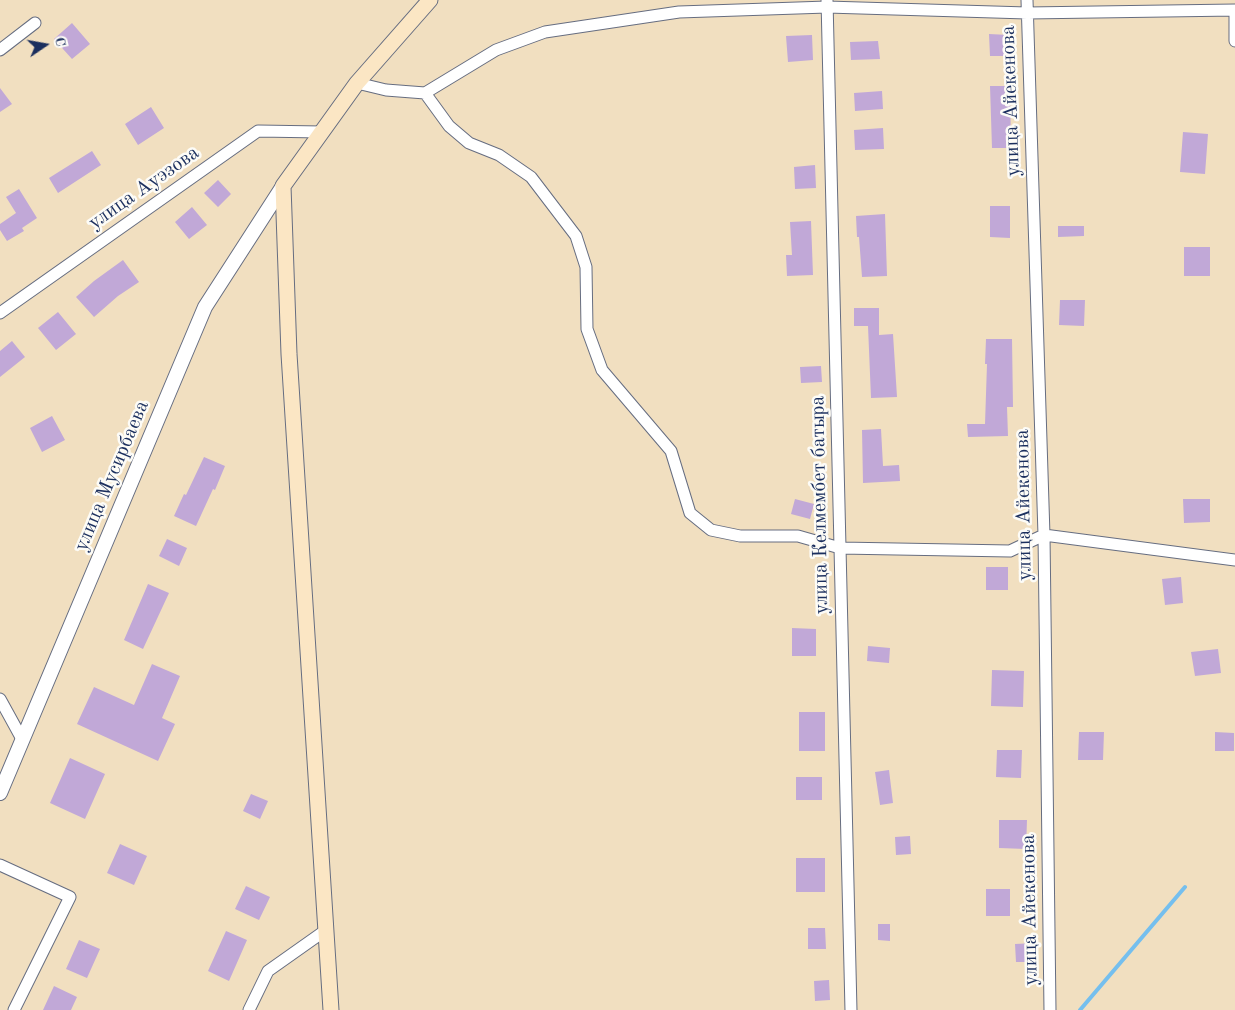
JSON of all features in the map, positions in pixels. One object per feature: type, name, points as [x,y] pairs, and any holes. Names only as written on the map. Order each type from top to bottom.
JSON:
[{"type":"main road","points":[[331,1010],[289,354],[283,186],[357,83],[430,0]]},
{"type":"street","name":"улица Айекенова","points":[[1027,0],[1044,535],[1050,1010]]},
{"type":"street","points":[[357,83],[386,90],[425,93],[496,50],[545,32],[678,12],[827,4],[1027,13],[1235,10],[1235,41]]},
{"type":"street","name":"улица Келмембет батыра","points":[[827,4],[851,1010]]},
{"type":"street","points":[[0,50],[35,23]]},
{"type":"street","points":[[425,93],[449,126],[469,143],[500,155],[532,176],[576,236],[586,267],[588,329],[602,370],[671,451],[690,513],[711,530],[740,536],[798,536],[840,548],[1010,551],[1044,535],[1235,560]]},
{"type":"street","name":"улица Ауэзова","points":[[0,313],[258,131],[322,132]]},
{"type":"street","name":"улица Мусирбаева","points":[[0,794],[205,308],[283,186]]},
{"type":"street","points":[[0,699],[22,739]]},
{"type":"street","points":[[0,865],[70,897],[14,1010]]},
{"type":"street","points":[[249,1010],[268,972],[326,930]]},
{"type":"building","points":[[72,23],[90,44],[72,59],[54,39]]},
{"type":"building","points":[[989,34],[1009,35],[1009,56],[990,56]]},
{"type":"building","points":[[812,35],[813,60],[788,62],[786,36]]},
{"type":"building","points":[[878,41],[880,59],[851,60],[850,42]]},
{"type":"building","points":[[990,86],[1010,86],[1011,148],[992,148]]},
{"type":"building","points":[[0,88],[12,104],[0,112]]},
{"type":"building","points":[[882,91],[883,109],[855,111],[854,93]]},
{"type":"building","points":[[151,107],[164,128],[138,145],[125,124]]},
{"type":"building","points":[[883,128],[884,149],[855,150],[854,130]]},
{"type":"building","points":[[1183,132],[1208,134],[1205,174],[1180,172]]},
{"type":"building","points":[[92,151],[101,165],[58,193],[49,178]]},
{"type":"building","points":[[815,165],[816,188],[795,189],[794,167]]},
{"type":"building","points":[[218,180],[231,194],[218,207],[204,193]]},
{"type":"building","points":[[19,189],[37,218],[22,228],[24,231],[7,241],[0,230],[0,224],[16,213],[6,197]]},
{"type":"building","points":[[990,206],[1010,206],[1010,238],[990,237]]},
{"type":"building","points":[[192,207],[207,225],[189,239],[175,222]]},
{"type":"building","points":[[885,214],[887,276],[862,277],[856,216]]},
{"type":"building","points":[[811,221],[813,275],[787,276],[786,255],[792,255],[790,222]]},
{"type":"building","points":[[1058,226],[1084,226],[1084,236],[1058,237]]},
{"type":"building","points":[[1184,247],[1210,247],[1210,276],[1184,276]]},
{"type":"building","points":[[123,260],[139,282],[118,296],[94,317],[76,297]]},
{"type":"building","points":[[1060,300],[1085,300],[1084,326],[1059,325]]},
{"type":"building","points":[[854,308],[879,308],[879,335],[893,334],[897,397],[871,398],[868,326],[854,326]]},
{"type":"building","points":[[58,312],[76,334],[56,350],[38,328]]},
{"type":"building","points":[[986,339],[1012,339],[1013,407],[1007,407],[1008,436],[968,437],[967,424],[985,424]]},
{"type":"building","points":[[12,341],[25,357],[0,377],[0,351]]},
{"type":"building","points":[[821,366],[822,382],[801,383],[800,367]]},
{"type":"building","points":[[52,416],[65,440],[42,452],[30,428]]},
{"type":"building","points":[[881,429],[883,466],[899,465],[900,481],[863,483],[862,430]]},
{"type":"building","points":[[204,457],[225,466],[196,526],[174,516]]},
{"type":"building","points":[[795,499],[814,504],[810,519],[791,514]]},
{"type":"building","points":[[1183,499],[1210,499],[1210,522],[1184,523]]},
{"type":"building","points":[[167,539],[187,548],[179,566],[159,556]]},
{"type":"building","points":[[986,567],[1008,567],[1008,590],[986,590]]},
{"type":"building","points":[[1181,577],[1183,603],[1165,605],[1162,579]]},
{"type":"building","points":[[148,584],[169,593],[143,649],[124,640]]},
{"type":"building","points":[[792,628],[816,629],[816,656],[792,656]]},
{"type":"building","points":[[868,646],[890,648],[889,663],[867,661]]},
{"type":"building","points":[[1218,649],[1221,673],[1195,676],[1191,652]]},
{"type":"building","points":[[152,664],[180,676],[162,718],[175,724],[158,761],[77,724],[94,687],[134,705]]},
{"type":"building","points":[[992,670],[1024,671],[1023,707],[991,706]]},
{"type":"building","points":[[799,712],[825,712],[825,751],[799,751]]},
{"type":"building","points":[[1079,732],[1104,732],[1103,760],[1078,760]]},
{"type":"building","points":[[1215,732],[1234,733],[1234,751],[1215,751]]},
{"type":"building","points":[[997,750],[1022,750],[1021,778],[996,777]]},
{"type":"building","points":[[70,758],[105,774],[85,819],[50,803]]},
{"type":"building","points":[[889,770],[893,803],[880,805],[875,772]]},
{"type":"building","points":[[796,777],[822,777],[822,800],[796,800]]},
{"type":"building","points":[[251,794],[268,801],[260,819],[243,811]]},
{"type":"building","points":[[999,820],[1027,820],[1026,849],[999,848]]},
{"type":"building","points":[[910,836],[911,854],[896,855],[895,837]]},
{"type":"building","points":[[120,844],[147,856],[134,885],[107,873]]},
{"type":"building","points":[[796,858],[825,858],[825,892],[796,892]]},
{"type":"building","points":[[246,886],[270,897],[259,920],[235,909]]},
{"type":"building","points":[[986,889],[1010,889],[1010,916],[986,916]]},
{"type":"building","points":[[878,924],[890,924],[890,941],[878,940]]},
{"type":"building","points":[[808,928],[825,928],[826,949],[808,949]]},
{"type":"building","points":[[226,931],[247,940],[229,981],[208,971]]},
{"type":"building","points":[[79,940],[100,949],[87,978],[66,969]]},
{"type":"building","points":[[1035,943],[1035,962],[1016,962],[1015,944]]},
{"type":"building","points":[[829,980],[830,1000],[815,1001],[814,981]]},
{"type":"building","points":[[54,986],[77,997],[71,1010],[43,1010]]},
{"type":"waterway","points":[[1080,1010],[1185,887]]}]
